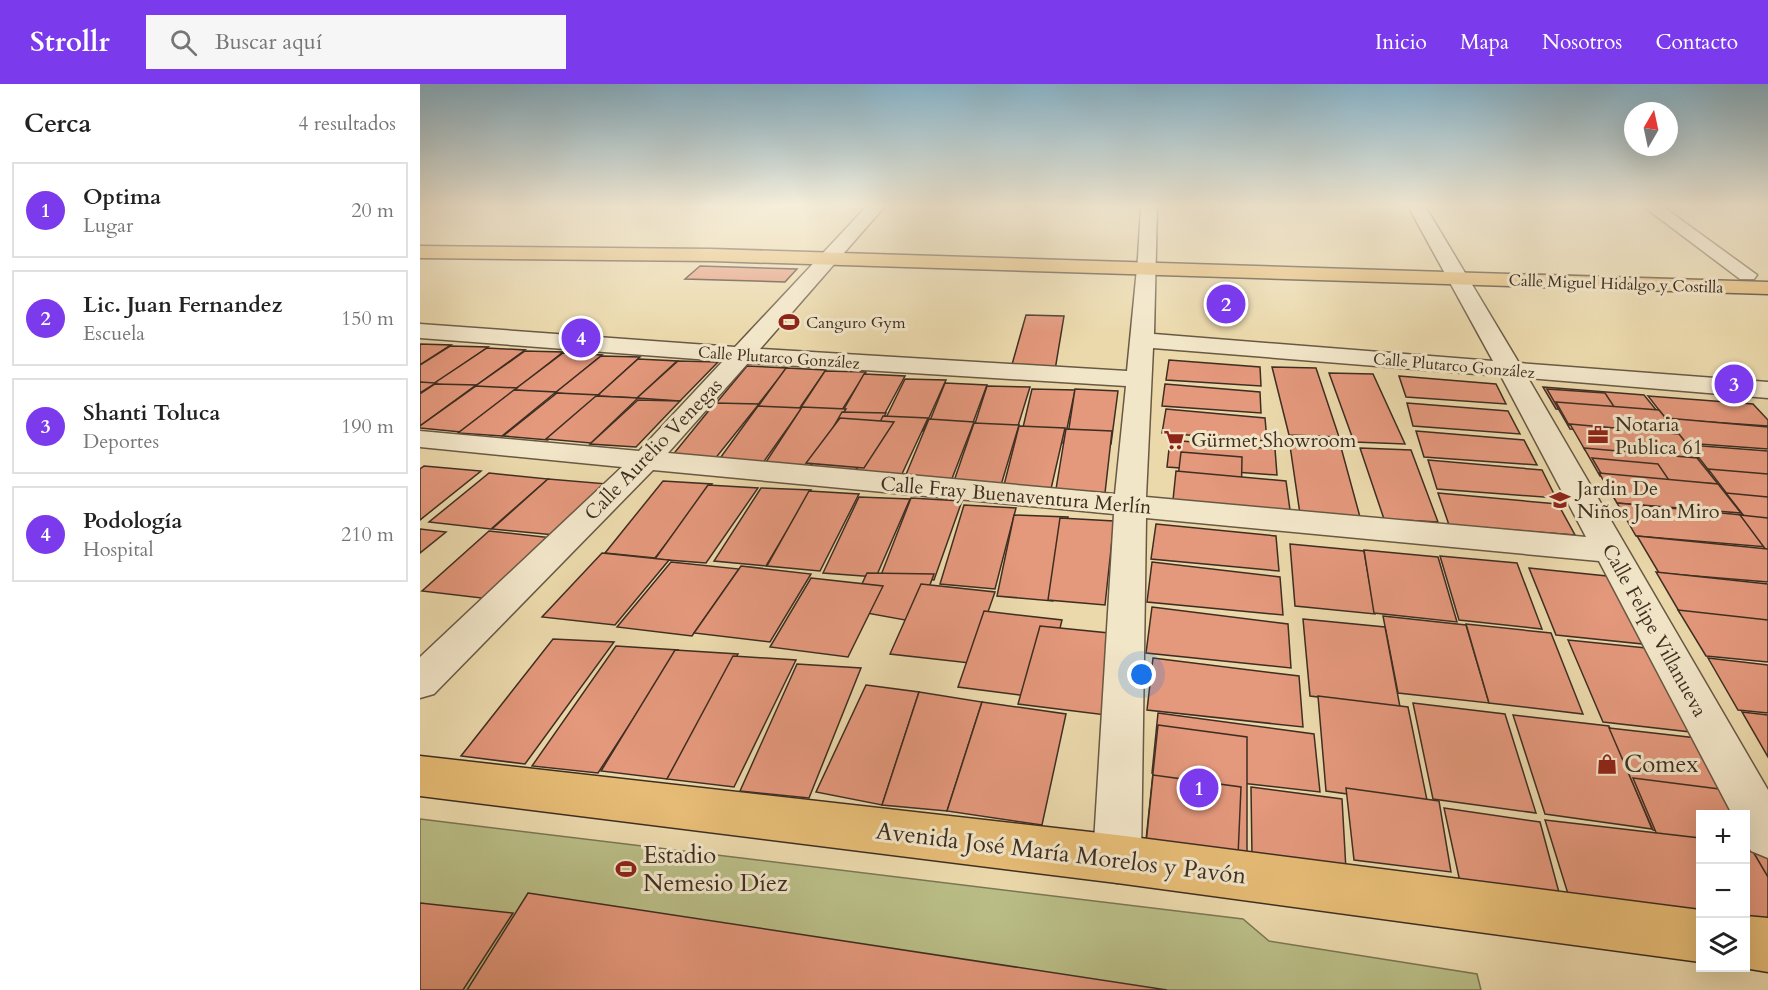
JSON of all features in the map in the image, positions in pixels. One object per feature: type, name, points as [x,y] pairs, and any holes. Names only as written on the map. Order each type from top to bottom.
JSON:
[{"type":"main road","name":"Calle Miguel Hidalgo y Costilla","points":[[729,248],[836,254],[1454,273],[1768,288]]},
{"type":"main road","name":"Calle Miguel Hidalgo y Costilla","points":[[420,252],[836,254]]},
{"type":"main road","name":"Calle Miguel Hidalgo y Costilla","points":[[1454,273],[1768,276]]},
{"type":"main road","name":"Avenida José María Morelos y Pavón","points":[[420,776],[1117,859],[1696,935]]},
{"type":"main road","points":[[1750,943],[1768,945]]},
{"type":"street","name":"Calle Aurelio Venegas","points":[[420,682],[645,461],[841,248]]},
{"type":"street","points":[[1117,859],[1130,505],[1148,248]]},
{"type":"street","name":"Calle Felipe Villanueva","points":[[1440,248],[1510,369],[1768,835]]},
{"type":"street","points":[[1710,248],[1747,275]]},
{"type":"street","name":"Calle Plutarco González","points":[[420,331],[744,355],[1139,379]]},
{"type":"street","name":"Calle Plutarco González","points":[[1141,340],[1766,392]]},
{"type":"street","name":"Calle Fray Buenaventura Merlín","points":[[420,439],[1611,551]]},
{"type":"green space","name":"Estadio Nemesio Díez","points":[[420,819],[1243,919],[1269,941],[1477,974],[1481,990],[420,990]]},
{"type":"building","points":[[700,266],[797,269],[785,282],[685,279]]},
{"type":"building","points":[[1026,315],[1064,316],[1055,370],[1011,368]]},
{"type":"building","points":[[420,344],[451,345],[420,365]]},
{"type":"building","points":[[450,346],[488,347],[434,384],[420,383],[420,365]]},
{"type":"building","points":[[487,348],[525,350],[474,387],[433,384]]},
{"type":"building","points":[[525,351],[563,352],[515,390],[474,387]]},
{"type":"building","points":[[563,353],[602,355],[556,393],[514,390]]},
{"type":"building","points":[[601,356],[640,357],[597,396],[555,393]]},
{"type":"building","points":[[638,359],[677,361],[637,398],[597,396]]},
{"type":"building","points":[[1169,360],[1260,367],[1261,386],[1166,380]]},
{"type":"building","points":[[678,361],[718,362],[680,401],[637,398]]},
{"type":"building","points":[[747,366],[787,368],[749,416],[708,413]]},
{"type":"building","points":[[1272,367],[1316,368],[1339,437],[1289,435]]},
{"type":"building","points":[[786,368],[826,370],[792,419],[751,416]]},
{"type":"building","points":[[825,371],[866,372],[835,421],[794,418]]},
{"type":"building","points":[[1329,373],[1373,374],[1405,444],[1354,442]]},
{"type":"building","points":[[864,374],[905,376],[878,426],[836,423]]},
{"type":"building","points":[[1399,376],[1496,384],[1506,404],[1406,397]]},
{"type":"building","points":[[905,379],[946,380],[923,431],[881,428]]},
{"type":"building","points":[[420,382],[436,383],[420,393]]},
{"type":"building","points":[[945,383],[987,385],[968,436],[925,433]]},
{"type":"building","points":[[435,384],[476,385],[420,426],[420,394]]},
{"type":"building","points":[[1165,384],[1260,392],[1261,413],[1162,406]]},
{"type":"building","points":[[476,386],[517,388],[461,432],[420,428],[420,426]]},
{"type":"building","points":[[987,386],[1030,387],[1014,439],[971,436]]},
{"type":"building","points":[[1543,387],[1644,395],[1661,416],[1556,409]]},
{"type":"building","points":[[1032,389],[1075,390],[1064,443],[1020,440]]},
{"type":"building","points":[[1075,389],[1118,391],[1111,444],[1067,441]]},
{"type":"building","points":[[1547,389],[1605,393],[1632,434],[1570,429]]},
{"type":"building","points":[[514,390],[556,392],[502,436],[458,433]]},
{"type":"building","points":[[557,393],[599,395],[548,440],[503,436]]},
{"type":"building","points":[[596,396],[638,398],[591,443],[546,439]]},
{"type":"building","points":[[1648,396],[1753,404],[1768,420],[1768,426],[1666,419]]},
{"type":"building","points":[[638,400],[680,401],[636,447],[590,444]]},
{"type":"building","points":[[1556,402],[1659,410],[1677,432],[1569,425]]},
{"type":"building","points":[[715,403],[759,404],[714,460],[671,457]]},
{"type":"building","points":[[1407,403],[1508,411],[1520,434],[1413,426]]},
{"type":"building","points":[[758,406],[802,408],[762,464],[718,461]]},
{"type":"building","points":[[802,407],[846,409],[810,466],[766,462]]},
{"type":"building","points":[[1166,409],[1265,418],[1267,441],[1162,433]]},
{"type":"building","points":[[842,412],[886,413],[855,471],[810,468]]},
{"type":"building","points":[[883,416],[928,418],[901,476],[855,473]]},
{"type":"building","points":[[840,418],[894,422],[864,468],[806,463]]},
{"type":"building","points":[[1666,418],[1768,427],[1768,449],[1685,443]]},
{"type":"building","points":[[929,419],[974,422],[951,481],[905,477]]},
{"type":"building","points":[[974,423],[1019,425],[1001,485],[954,481]]},
{"type":"building","points":[[1570,424],[1679,434],[1698,458],[1585,450]]},
{"type":"building","points":[[1019,426],[1065,428],[1051,489],[1004,485]]},
{"type":"building","points":[[1066,429],[1112,431],[1105,493],[1056,489]]},
{"type":"building","points":[[1416,431],[1524,440],[1537,465],[1424,457]]},
{"type":"building","points":[[1289,439],[1339,440],[1360,517],[1300,514]]},
{"type":"building","points":[[1170,440],[1275,449],[1277,475],[1167,467]]},
{"type":"building","points":[[1689,445],[1768,451],[1768,476],[1710,472]]},
{"type":"building","points":[[1360,448],[1411,450],[1438,522],[1384,519]]},
{"type":"building","points":[[1584,448],[1697,458],[1718,484],[1600,476]]},
{"type":"building","points":[[1181,452],[1242,457],[1241,509],[1175,503]]},
{"type":"building","points":[[1592,458],[1658,464],[1694,517],[1623,511]]},
{"type":"building","points":[[1428,460],[1542,470],[1556,498],[1437,489]]},
{"type":"building","points":[[424,466],[481,471],[420,520],[420,469]]},
{"type":"building","points":[[1708,469],[1768,474],[1768,502],[1731,499]]},
{"type":"building","points":[[1176,471],[1286,481],[1290,510],[1173,500]]},
{"type":"building","points":[[489,473],[548,479],[491,529],[429,522]]},
{"type":"building","points":[[1599,473],[1718,484],[1741,513],[1617,503]]},
{"type":"building","points":[[548,479],[608,484],[555,535],[492,529]]},
{"type":"building","points":[[663,481],[712,484],[655,558],[605,553]]},
{"type":"building","points":[[708,485],[758,488],[706,563],[655,559]]},
{"type":"building","points":[[761,488],[811,490],[766,566],[714,561]]},
{"type":"building","points":[[809,491],[859,494],[820,571],[767,566]]},
{"type":"building","points":[[1438,493],[1558,504],[1575,535],[1449,525]]},
{"type":"building","points":[[1726,493],[1768,497],[1768,527],[1751,525]]},
{"type":"building","points":[[859,497],[910,499],[876,577],[823,573]]},
{"type":"building","points":[[911,498],[962,501],[934,580],[881,575]]},
{"type":"building","points":[[1617,503],[1742,515],[1767,547],[1636,536]]},
{"type":"building","points":[[964,505],[1016,508],[995,589],[940,584]]},
{"type":"building","points":[[1014,515],[1068,517],[1053,601],[997,596]]},
{"type":"building","points":[[1740,515],[1768,518],[1768,550],[1766,550]]},
{"type":"building","points":[[1060,518],[1114,521],[1105,605],[1048,600]]},
{"type":"building","points":[[1156,524],[1276,536],[1279,571],[1151,559]]},
{"type":"building","points":[[420,529],[446,532],[420,553]]},
{"type":"building","points":[[489,531],[553,538],[490,599],[422,591]]},
{"type":"building","points":[[1637,536],[1768,549],[1768,582],[1659,573]]},
{"type":"building","points":[[1290,544],[1364,551],[1375,614],[1295,606]]},
{"type":"building","points":[[1364,550],[1438,557],[1457,622],[1374,613]]},
{"type":"building","points":[[602,553],[669,560],[615,625],[542,617]]},
{"type":"building","points":[[1440,556],[1517,563],[1542,629],[1459,620]]},
{"type":"building","points":[[671,562],[739,569],[692,636],[617,627]]},
{"type":"building","points":[[1152,562],[1280,577],[1283,615],[1147,602]]},
{"type":"building","points":[[741,566],[811,574],[770,642],[694,633]]},
{"type":"building","points":[[1529,568],[1607,576],[1643,644],[1556,635]]},
{"type":"building","points":[[1656,572],[1768,584],[1768,621],[1680,613]]},
{"type":"building","points":[[867,573],[934,574],[916,622],[850,610]]},
{"type":"building","points":[[811,578],[883,586],[848,657],[770,647]]},
{"type":"building","points":[[921,584],[995,592],[970,663],[890,654]]},
{"type":"building","points":[[1152,607],[1288,624],[1291,668],[1146,653]]},
{"type":"building","points":[[1678,610],[1768,620],[1768,662],[1706,656]]},
{"type":"building","points":[[984,611],[1062,620],[1043,698],[958,687]]},
{"type":"building","points":[[1383,616],[1466,625],[1489,703],[1398,693]]},
{"type":"building","points":[[1303,619],[1385,627],[1400,707],[1310,696]]},
{"type":"building","points":[[1466,624],[1551,633],[1583,714],[1489,703]]},
{"type":"building","points":[[1040,626],[1119,634],[1106,715],[1018,704]]},
{"type":"building","points":[[553,639],[614,642],[525,764],[461,756]]},
{"type":"building","points":[[1568,640],[1656,649],[1700,733],[1603,722]]},
{"type":"building","points":[[616,646],[678,650],[598,773],[532,766]]},
{"type":"building","points":[[675,650],[738,654],[667,779],[601,771]]},
{"type":"building","points":[[733,656],[796,660],[734,787],[667,779]]},
{"type":"building","points":[[1153,658],[1299,676],[1303,727],[1147,710]]},
{"type":"building","points":[[1708,658],[1768,665],[1768,713],[1738,710]]},
{"type":"building","points":[[797,664],[861,668],[809,798],[740,791]]},
{"type":"building","points":[[866,685],[919,692],[882,805],[816,792]]},
{"type":"building","points":[[919,692],[982,702],[947,811],[882,805]]},
{"type":"building","points":[[1318,696],[1408,707],[1428,805],[1326,791]]},
{"type":"building","points":[[982,702],[1066,714],[1042,825],[947,811]]},
{"type":"building","points":[[1413,703],[1505,714],[1536,813],[1433,799]]},
{"type":"building","points":[[1742,712],[1768,715],[1768,757]]},
{"type":"building","points":[[1158,713],[1314,734],[1320,792],[1152,773]]},
{"type":"building","points":[[1513,715],[1609,726],[1652,829],[1545,814]]},
{"type":"building","points":[[1158,725],[1247,737],[1247,855],[1146,840]]},
{"type":"building","points":[[1609,728],[1706,739],[1744,810],[1696,810],[1696,835],[1653,830]]},
{"type":"building","points":[[1153,775],[1241,787],[1238,856],[1146,844]]},
{"type":"building","points":[[1633,778],[1735,791],[1745,810],[1696,810],[1696,909],[1688,908]]},
{"type":"building","points":[[1251,787],[1342,799],[1346,870],[1252,857]]},
{"type":"building","points":[[1346,788],[1439,801],[1451,872],[1354,860]]},
{"type":"building","points":[[1444,808],[1540,822],[1560,896],[1460,882]]},
{"type":"building","points":[[1545,820],[1696,838],[1696,912],[1569,897]]},
{"type":"building","points":[[1750,820],[1768,854],[1768,920],[1750,918]]},
{"type":"building","points":[[1750,821],[1763,845],[1750,843]]},
{"type":"building","points":[[1750,846],[1768,877],[1768,920],[1750,918]]},
{"type":"building","points":[[528,893],[1167,990],[467,990]]},
{"type":"building","points":[[420,903],[513,913],[463,990],[420,990]]},
{"type":"place","name":"Lic. Juan Fernandez","points":[[1226,304]]},
{"type":"place","name":"Canguro Gym","points":[[789,322]]},
{"type":"place","name":"Podología","points":[[581,338]]},
{"type":"place","name":"Shanti Toluca","points":[[1734,384]]},
{"type":"place","name":"Notaria Publica 61","points":[[1598,435]]},
{"type":"place","name":"Gürmet Showroom","points":[[1174,440]]},
{"type":"place","name":"Jardin De Niños Joan Miro","points":[[1560,500]]},
{"type":"place","name":"Comex","points":[[1607,764]]},
{"type":"place","name":"Optima","points":[[1199,788]]},
{"type":"place","name":"Estadio Nemesio Díez","points":[[626,869]]}]
